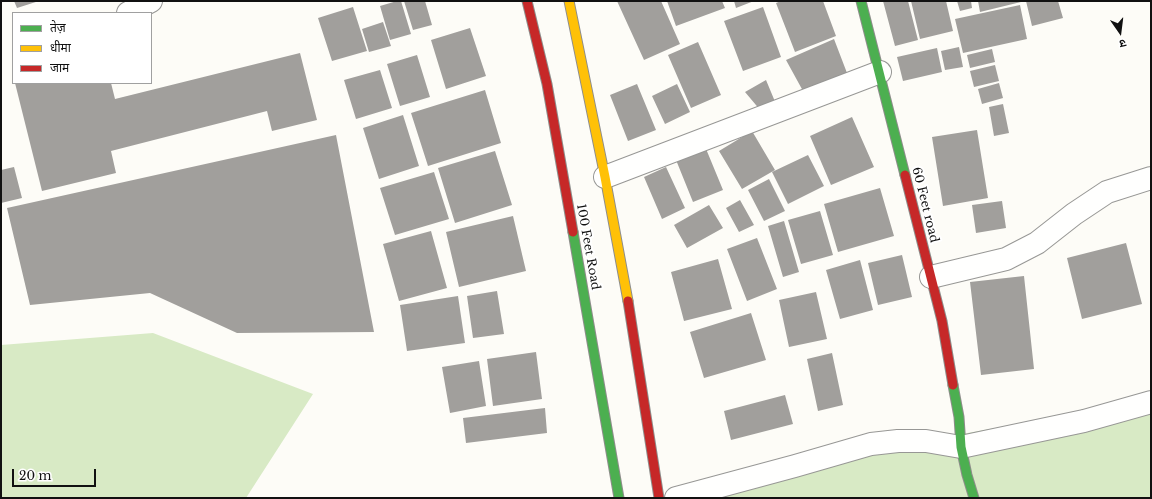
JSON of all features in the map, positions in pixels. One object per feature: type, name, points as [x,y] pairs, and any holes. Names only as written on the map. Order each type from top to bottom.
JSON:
[{"type":"street","points":[[130,12],[151,1]]},
{"type":"street","name":"100 Feet Road","points":[[526,1],[547,84],[619,498]]},
{"type":"street","points":[[569,1],[605,177],[628,301],[659,498]]},
{"type":"street","name":"60 Feet road","points":[[861,1],[942,321],[959,417],[961,446],[966,475],[974,498]]},
{"type":"street","points":[[605,177],[880,72]]},
{"type":"street","points":[[931,277],[1006,259],[1037,243],[1074,214],[1107,192],[1151,178]]},
{"type":"street","points":[[676,498],[871,444],[898,440],[926,441],[961,446],[1084,421],[1151,402]]},
{"type":"green space","points":[[153,333],[313,394],[246,498],[1,498],[1,345]]},
{"type":"green space","points":[[1151,400],[1151,498],[689,498],[684,484]]},
{"type":"building","points":[[14,1],[39,1],[17,8]]},
{"type":"building","points":[[401,1],[411,34],[390,40],[380,6]]},
{"type":"building","points":[[404,1],[425,1],[432,25],[413,30]]},
{"type":"building","points":[[617,1],[661,1],[680,44],[644,60]]},
{"type":"building","points":[[667,1],[722,1],[725,8],[676,26]]},
{"type":"building","points":[[734,1],[754,1],[736,8]]},
{"type":"building","points":[[781,1],[823,1],[836,36],[795,52],[776,3]]},
{"type":"building","points":[[883,1],[908,1],[918,40],[895,46]]},
{"type":"building","points":[[911,1],[946,1],[953,31],[920,39]]},
{"type":"building","points":[[957,1],[971,1],[972,8],[960,11]]},
{"type":"building","points":[[978,1],[1021,1],[1021,2],[980,12]]},
{"type":"building","points":[[1026,1],[1058,1],[1063,18],[1032,26]]},
{"type":"building","points":[[1020,5],[1027,39],[963,53],[955,19]]},
{"type":"building","points":[[353,7],[367,51],[332,61],[318,18]]},
{"type":"building","points":[[763,7],[781,57],[743,71],[724,21]]},
{"type":"building","points":[[383,22],[391,46],[369,52],[362,29]]},
{"type":"building","points":[[470,28],[486,76],[446,89],[431,40]]},
{"type":"building","points":[[834,39],[847,73],[803,91],[786,60]]},
{"type":"building","points":[[698,42],[721,95],[691,108],[668,55]]},
{"type":"building","points":[[959,47],[963,67],[945,70],[941,51]]},
{"type":"building","points":[[937,48],[942,72],[903,81],[897,57]]},
{"type":"building","points":[[992,49],[995,62],[970,68],[967,55]]},
{"type":"building","points":[[300,53],[317,120],[272,131],[267,111],[111,151],[116,173],[42,191],[15,84],[111,84],[115,99]]},
{"type":"building","points":[[417,55],[430,97],[400,106],[387,64]]},
{"type":"building","points":[[995,65],[999,81],[974,87],[970,71]]},
{"type":"building","points":[[380,70],[392,108],[356,119],[344,80]]},
{"type":"building","points":[[766,80],[776,104],[761,111],[745,92]]},
{"type":"building","points":[[999,83],[1003,98],[982,104],[978,89]]},
{"type":"building","points":[[637,84],[656,130],[628,141],[610,95]]},
{"type":"building","points":[[677,84],[690,112],[665,124],[652,96]]},
{"type":"building","points":[[485,90],[501,143],[428,166],[411,113]]},
{"type":"building","points":[[1003,104],[1009,133],[994,136],[989,107]]},
{"type":"building","points":[[403,115],[419,166],[379,179],[363,128]]},
{"type":"building","points":[[852,117],[874,167],[831,185],[810,136]]},
{"type":"building","points":[[977,130],[988,198],[943,206],[932,137]]},
{"type":"building","points":[[752,131],[775,170],[742,189],[719,151]]},
{"type":"building","points":[[336,135],[374,332],[237,333],[150,293],[30,305],[7,208]]},
{"type":"building","points":[[704,144],[723,190],[693,202],[674,155]]},
{"type":"building","points":[[495,151],[512,205],[455,223],[438,168]]},
{"type":"building","points":[[808,155],[824,186],[788,204],[772,172]]},
{"type":"building","points":[[14,167],[22,198],[1,203],[1,170]]},
{"type":"building","points":[[666,167],[685,208],[662,219],[644,177]]},
{"type":"building","points":[[434,172],[449,219],[395,235],[380,188]]},
{"type":"building","points":[[769,179],[785,211],[764,221],[748,190]]},
{"type":"building","points":[[880,188],[894,236],[838,252],[824,204]]},
{"type":"building","points":[[740,200],[754,225],[739,232],[726,208]]},
{"type":"building","points":[[1002,201],[1006,228],[976,233],[972,205]]},
{"type":"building","points":[[709,205],[723,228],[687,248],[674,225]]},
{"type":"building","points":[[820,211],[833,255],[801,264],[788,220]]},
{"type":"building","points":[[513,216],[526,271],[459,287],[446,232]]},
{"type":"building","points":[[784,221],[799,272],[783,277],[768,226]]},
{"type":"building","points":[[431,231],[447,288],[399,301],[383,244]]},
{"type":"building","points":[[757,238],[777,289],[747,301],[727,249]]},
{"type":"building","points":[[1126,243],[1142,304],[1082,319],[1067,258]]},
{"type":"building","points":[[902,255],[912,297],[878,305],[868,263]]},
{"type":"building","points":[[718,259],[732,309],[684,321],[671,272]]},
{"type":"building","points":[[860,260],[873,310],[840,319],[826,270]]},
{"type":"building","points":[[1024,276],[1034,369],[981,375],[970,282]]},
{"type":"building","points":[[497,291],[504,334],[473,338],[467,296]]},
{"type":"building","points":[[816,292],[827,339],[789,347],[779,300]]},
{"type":"building","points":[[458,296],[465,343],[407,351],[400,305]]},
{"type":"building","points":[[751,313],[766,360],[704,378],[690,332]]},
{"type":"building","points":[[536,352],[542,399],[493,406],[487,359]]},
{"type":"building","points":[[832,353],[843,405],[818,411],[807,359]]},
{"type":"building","points":[[479,361],[486,406],[450,413],[442,367]]},
{"type":"building","points":[[785,395],[793,424],[731,440],[724,411]]},
{"type":"building","points":[[545,408],[547,433],[466,443],[463,418]]},
{"type":"traffic: fast","points":[[861,1],[905,175]]},
{"type":"traffic: fast","points":[[573,232],[619,498]]},
{"type":"traffic: fast","points":[[953,385],[959,417],[961,447],[974,498]]},
{"type":"traffic: slow","points":[[569,1],[605,177],[628,301]]},
{"type":"traffic: jam","points":[[527,1],[547,84],[573,232]]},
{"type":"traffic: jam","points":[[905,175],[942,321],[953,385]]},
{"type":"traffic: jam","points":[[628,301],[659,498]]}]
